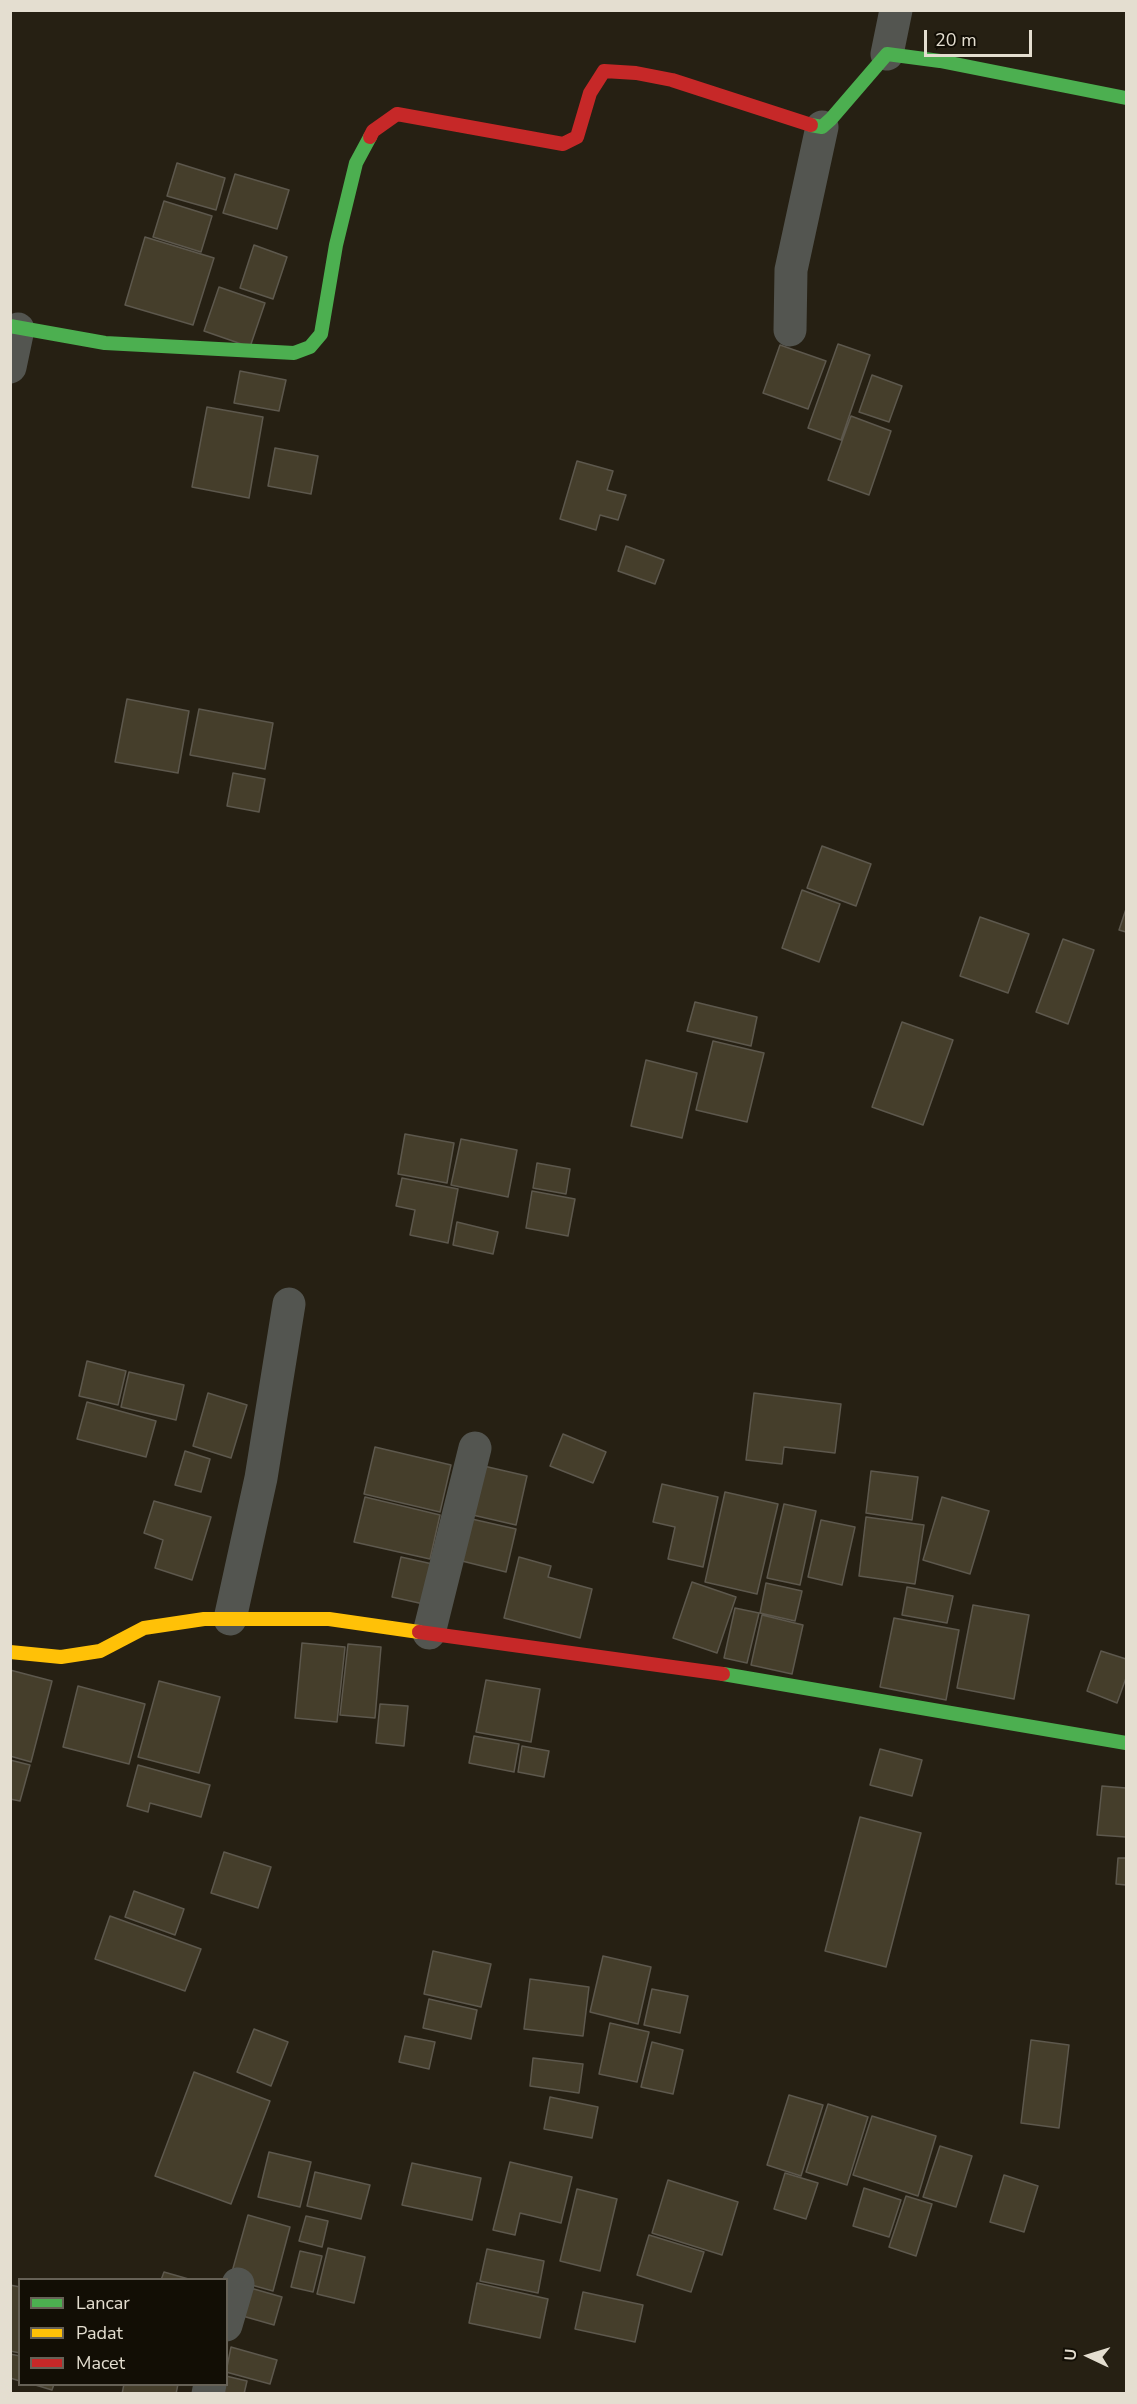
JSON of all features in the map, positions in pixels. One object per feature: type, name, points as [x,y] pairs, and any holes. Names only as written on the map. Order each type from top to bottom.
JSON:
[{"type":"street","points":[[790,330],[791,270],[812,184],[822,127],[836,116],[859,84],[887,54],[897,10]]},
{"type":"street","points":[[887,54],[940,61],[1126,98]]},
{"type":"street","points":[[10,368],[14,328],[105,343],[294,353],[310,347],[321,334],[336,244],[356,163],[373,131],[397,114],[563,144],[577,137],[590,93],[604,71],[625,70],[739,100],[806,125],[822,127]]},
{"type":"street","points":[[230,1619],[261,1478],[289,1304]]},
{"type":"street","points":[[429,1633],[475,1448]]},
{"type":"street","points":[[10,1652],[61,1658],[100,1651],[144,1628],[204,1619],[328,1619],[766,1680],[1126,1743]]},
{"type":"street","points":[[228,2318],[238,2284]]},
{"type":"building","points":[[177,163],[225,178],[216,210],[167,196]]},
{"type":"building","points":[[235,174],[289,190],[277,229],[223,213]]},
{"type":"building","points":[[164,201],[212,216],[201,252],[153,237]]},
{"type":"building","points":[[145,237],[214,258],[193,325],[125,305]]},
{"type":"building","points":[[254,245],[287,257],[273,299],[240,288]]},
{"type":"building","points":[[219,287],[265,303],[250,347],[204,331]]},
{"type":"building","points":[[838,344],[870,355],[841,440],[808,428]]},
{"type":"building","points":[[780,345],[826,361],[808,409],[763,393]]},
{"type":"building","points":[[240,371],[286,380],[279,411],[234,403]]},
{"type":"building","points":[[872,375],[902,386],[889,422],[859,412]]},
{"type":"building","points":[[207,407],[263,417],[249,498],[192,487]]},
{"type":"building","points":[[851,416],[891,431],[869,495],[828,480]]},
{"type":"building","points":[[275,448],[318,456],[311,494],[268,486]]},
{"type":"building","points":[[577,461],[613,471],[607,490],[626,495],[618,520],[600,515],[596,530],[560,519]]},
{"type":"building","points":[[626,546],[664,560],[655,584],[618,571]]},
{"type":"building","points":[[127,699],[189,711],[178,773],[115,762]]},
{"type":"building","points":[[199,709],[273,723],[265,769],[190,755]]},
{"type":"building","points":[[233,773],[265,779],[259,812],[227,806]]},
{"type":"building","points":[[822,846],[871,864],[856,906],[807,888]]},
{"type":"building","points":[[802,890],[840,904],[819,962],[782,948]]},
{"type":"building","points":[[1126,909],[1126,932],[1119,930]]},
{"type":"building","points":[[980,917],[1029,934],[1008,993],[960,976]]},
{"type":"building","points":[[1063,939],[1094,950],[1068,1024],[1036,1012]]},
{"type":"building","points":[[695,1002],[757,1017],[751,1046],[687,1031]]},
{"type":"building","points":[[902,1022],[953,1040],[923,1125],[872,1107]]},
{"type":"building","points":[[713,1041],[764,1053],[747,1122],[696,1110]]},
{"type":"building","points":[[646,1060],[697,1073],[682,1138],[631,1126]]},
{"type":"building","points":[[405,1134],[454,1143],[447,1183],[398,1174]]},
{"type":"building","points":[[461,1139],[517,1150],[508,1197],[451,1185]]},
{"type":"building","points":[[537,1163],[570,1169],[566,1194],[533,1188]]},
{"type":"building","points":[[402,1178],[458,1189],[448,1243],[410,1235],[415,1210],[396,1206]]},
{"type":"building","points":[[532,1191],[575,1199],[568,1236],[526,1228]]},
{"type":"building","points":[[457,1222],[498,1232],[493,1254],[453,1245]]},
{"type":"building","points":[[87,1361],[126,1371],[118,1405],[79,1396]]},
{"type":"building","points":[[129,1372],[184,1385],[176,1420],[121,1407]]},
{"type":"building","points":[[208,1393],[247,1405],[231,1458],[193,1446]]},
{"type":"building","points":[[754,1393],[841,1404],[835,1453],[784,1447],[782,1464],[746,1460]]},
{"type":"building","points":[[87,1402],[156,1421],[146,1457],[77,1439]]},
{"type":"building","points":[[563,1434],[606,1452],[593,1483],[550,1466]]},
{"type":"building","points":[[375,1447],[451,1465],[440,1512],[364,1494]]},
{"type":"building","points":[[185,1451],[210,1459],[201,1492],[175,1485]]},
{"type":"building","points":[[475,1464],[527,1476],[516,1525],[464,1513]]},
{"type":"building","points":[[871,1471],[918,1477],[912,1520],[866,1513]]},
{"type":"building","points":[[662,1484],[718,1497],[703,1567],[668,1559],[675,1527],[653,1522]]},
{"type":"building","points":[[725,1492],[778,1504],[757,1594],[705,1582]]},
{"type":"building","points":[[365,1497],[440,1515],[430,1559],[354,1542]]},
{"type":"building","points":[[942,1497],[989,1511],[970,1574],[923,1560]]},
{"type":"building","points":[[154,1501],[211,1517],[192,1580],[155,1568],[163,1540],[144,1533]]},
{"type":"building","points":[[784,1504],[816,1511],[800,1585],[767,1578]]},
{"type":"building","points":[[463,1517],[516,1529],[506,1572],[454,1559]]},
{"type":"building","points":[[866,1517],[924,1525],[915,1584],[859,1576]]},
{"type":"building","points":[[821,1520],[855,1527],[842,1585],[808,1577]]},
{"type":"building","points":[[401,1557],[437,1565],[428,1605],[392,1597]]},
{"type":"building","points":[[519,1557],[551,1566],[548,1577],[592,1589],[580,1638],[504,1618]]},
{"type":"building","points":[[692,1582],[736,1597],[717,1653],[673,1638]]},
{"type":"building","points":[[766,1583],[802,1591],[795,1621],[760,1613]]},
{"type":"building","points":[[907,1587],[953,1596],[947,1623],[902,1615]]},
{"type":"building","points":[[973,1605],[1029,1615],[1014,1699],[957,1688]]},
{"type":"building","points":[[735,1608],[759,1613],[747,1663],[724,1658]]},
{"type":"building","points":[[762,1615],[803,1625],[792,1674],[751,1665]]},
{"type":"building","points":[[894,1618],[959,1630],[946,1700],[880,1687]]},
{"type":"building","points":[[302,1643],[345,1647],[337,1722],[295,1718]]},
{"type":"building","points":[[348,1644],[381,1647],[375,1718],[340,1715]]},
{"type":"building","points":[[1101,1651],[1126,1659],[1126,1678],[1117,1703],[1087,1691]]},
{"type":"building","points":[[10,1670],[52,1681],[31,1762],[10,1756]]},
{"type":"building","points":[[486,1680],[540,1689],[531,1742],[476,1732]]},
{"type":"building","points":[[159,1681],[220,1697],[199,1773],[138,1757]]},
{"type":"building","points":[[78,1686],[145,1704],[129,1764],[63,1747]]},
{"type":"building","points":[[380,1704],[408,1706],[404,1746],[376,1743]]},
{"type":"building","points":[[474,1736],[519,1744],[514,1772],[469,1763]]},
{"type":"building","points":[[522,1746],[549,1751],[544,1777],[518,1772]]},
{"type":"building","points":[[880,1749],[922,1760],[912,1796],[870,1785]]},
{"type":"building","points":[[10,1760],[30,1765],[20,1801],[10,1799]]},
{"type":"building","points":[[138,1765],[210,1785],[201,1817],[150,1803],[148,1812],[127,1806]]},
{"type":"building","points":[[1102,1786],[1126,1788],[1126,1837],[1097,1835]]},
{"type":"building","points":[[860,1817],[921,1833],[886,1967],[825,1951]]},
{"type":"building","points":[[224,1852],[271,1867],[258,1908],[211,1893]]},
{"type":"building","points":[[1118,1858],[1126,1858],[1126,1885],[1116,1884]]},
{"type":"building","points":[[134,1891],[184,1909],[175,1935],[125,1917]]},
{"type":"building","points":[[110,1916],[201,1949],[185,1991],[95,1959]]},
{"type":"building","points":[[433,1951],[491,1964],[481,2007],[424,1994]]},
{"type":"building","points":[[603,1956],[651,1967],[638,2024],[590,2012]]},
{"type":"building","points":[[530,1979],[589,1987],[583,2036],[524,2029]]},
{"type":"building","points":[[652,1989],[688,1996],[680,2033],[644,2025]]},
{"type":"building","points":[[429,1999],[477,2010],[471,2039],[423,2028]]},
{"type":"building","points":[[610,2023],[649,2032],[637,2082],[599,2074]]},
{"type":"building","points":[[254,2029],[288,2042],[271,2086],[237,2072]]},
{"type":"building","points":[[405,2036],[435,2042],[429,2069],[399,2062]]},
{"type":"building","points":[[1031,2040],[1069,2045],[1059,2128],[1021,2123]]},
{"type":"building","points":[[652,2042],[683,2050],[673,2094],[641,2087]]},
{"type":"building","points":[[533,2058],[583,2064],[579,2093],[530,2086]]},
{"type":"building","points":[[194,2072],[270,2101],[231,2204],[155,2176]]},
{"type":"building","points":[[789,2095],[823,2105],[801,2176],[767,2165]]},
{"type":"building","points":[[550,2097],[598,2107],[592,2138],[544,2129]]},
{"type":"building","points":[[828,2104],[868,2117],[847,2185],[806,2172]]},
{"type":"building","points":[[872,2116],[936,2136],[918,2196],[853,2175]]},
{"type":"building","points":[[940,2146],[972,2156],[956,2207],[923,2197]]},
{"type":"building","points":[[269,2152],[311,2162],[300,2207],[258,2197]]},
{"type":"building","points":[[510,2162],[572,2177],[561,2223],[520,2213],[515,2235],[493,2230]]},
{"type":"building","points":[[412,2163],[481,2178],[472,2220],[402,2205]]},
{"type":"building","points":[[315,2172],[370,2185],[361,2219],[307,2206]]},
{"type":"building","points":[[785,2173],[818,2183],[806,2219],[774,2209]]},
{"type":"building","points":[[1004,2175],[1038,2186],[1024,2232],[990,2222]]},
{"type":"building","points":[[668,2180],[738,2202],[722,2255],[652,2233]]},
{"type":"building","points":[[864,2188],[901,2200],[889,2237],[853,2226]]},
{"type":"building","points":[[577,2189],[617,2199],[600,2271],[560,2261]]},
{"type":"building","points":[[906,2196],[932,2204],[916,2256],[889,2247]]},
{"type":"building","points":[[248,2215],[290,2227],[273,2291],[230,2279]]},
{"type":"building","points":[[306,2216],[328,2221],[322,2247],[299,2241]]},
{"type":"building","points":[[649,2235],[704,2252],[691,2292],[637,2275]]},
{"type":"building","points":[[328,2248],[365,2257],[354,2303],[317,2294]]},
{"type":"building","points":[[487,2249],[544,2261],[538,2293],[480,2281]]},
{"type":"building","points":[[300,2251],[322,2256],[313,2292],[291,2287]]},
{"type":"building","points":[[164,2272],[185,2278],[162,2278]]},
{"type":"building","points":[[477,2283],[548,2299],[540,2338],[469,2323]]},
{"type":"building","points":[[10,2285],[18,2287],[18,2353],[10,2351]]},
{"type":"building","points":[[240,2285],[282,2297],[274,2325],[232,2313]]},
{"type":"building","points":[[583,2292],[643,2305],[635,2342],[575,2329]]},
{"type":"building","points":[[231,2347],[277,2360],[270,2384],[228,2373]]},
{"type":"building","points":[[10,2354],[18,2356],[18,2380],[10,2378]]},
{"type":"building","points":[[228,2376],[247,2381],[244,2394],[213,2394],[215,2386],[228,2386]]},
{"type":"building","points":[[39,2386],[53,2386],[52,2390]]},
{"type":"building","points":[[124,2386],[178,2386],[176,2394],[122,2394]]},
{"type":"traffic: fast","points":[[811,125],[822,127],[831,119],[887,54],[940,61],[1126,98]]},
{"type":"traffic: fast","points":[[10,326],[105,343],[294,353],[310,347],[321,334],[336,245],[356,163],[370,137]]},
{"type":"traffic: fast","points":[[723,1674],[1126,1743]]},
{"type":"traffic: slow","points":[[10,1652],[61,1657],[100,1651],[144,1628],[204,1619],[329,1619],[419,1632]]},
{"type":"traffic: jam","points":[[370,137],[373,131],[397,114],[563,144],[577,137],[590,93],[604,71],[636,73],[672,80],[811,125]]},
{"type":"traffic: jam","points":[[419,1632],[723,1674]]}]
